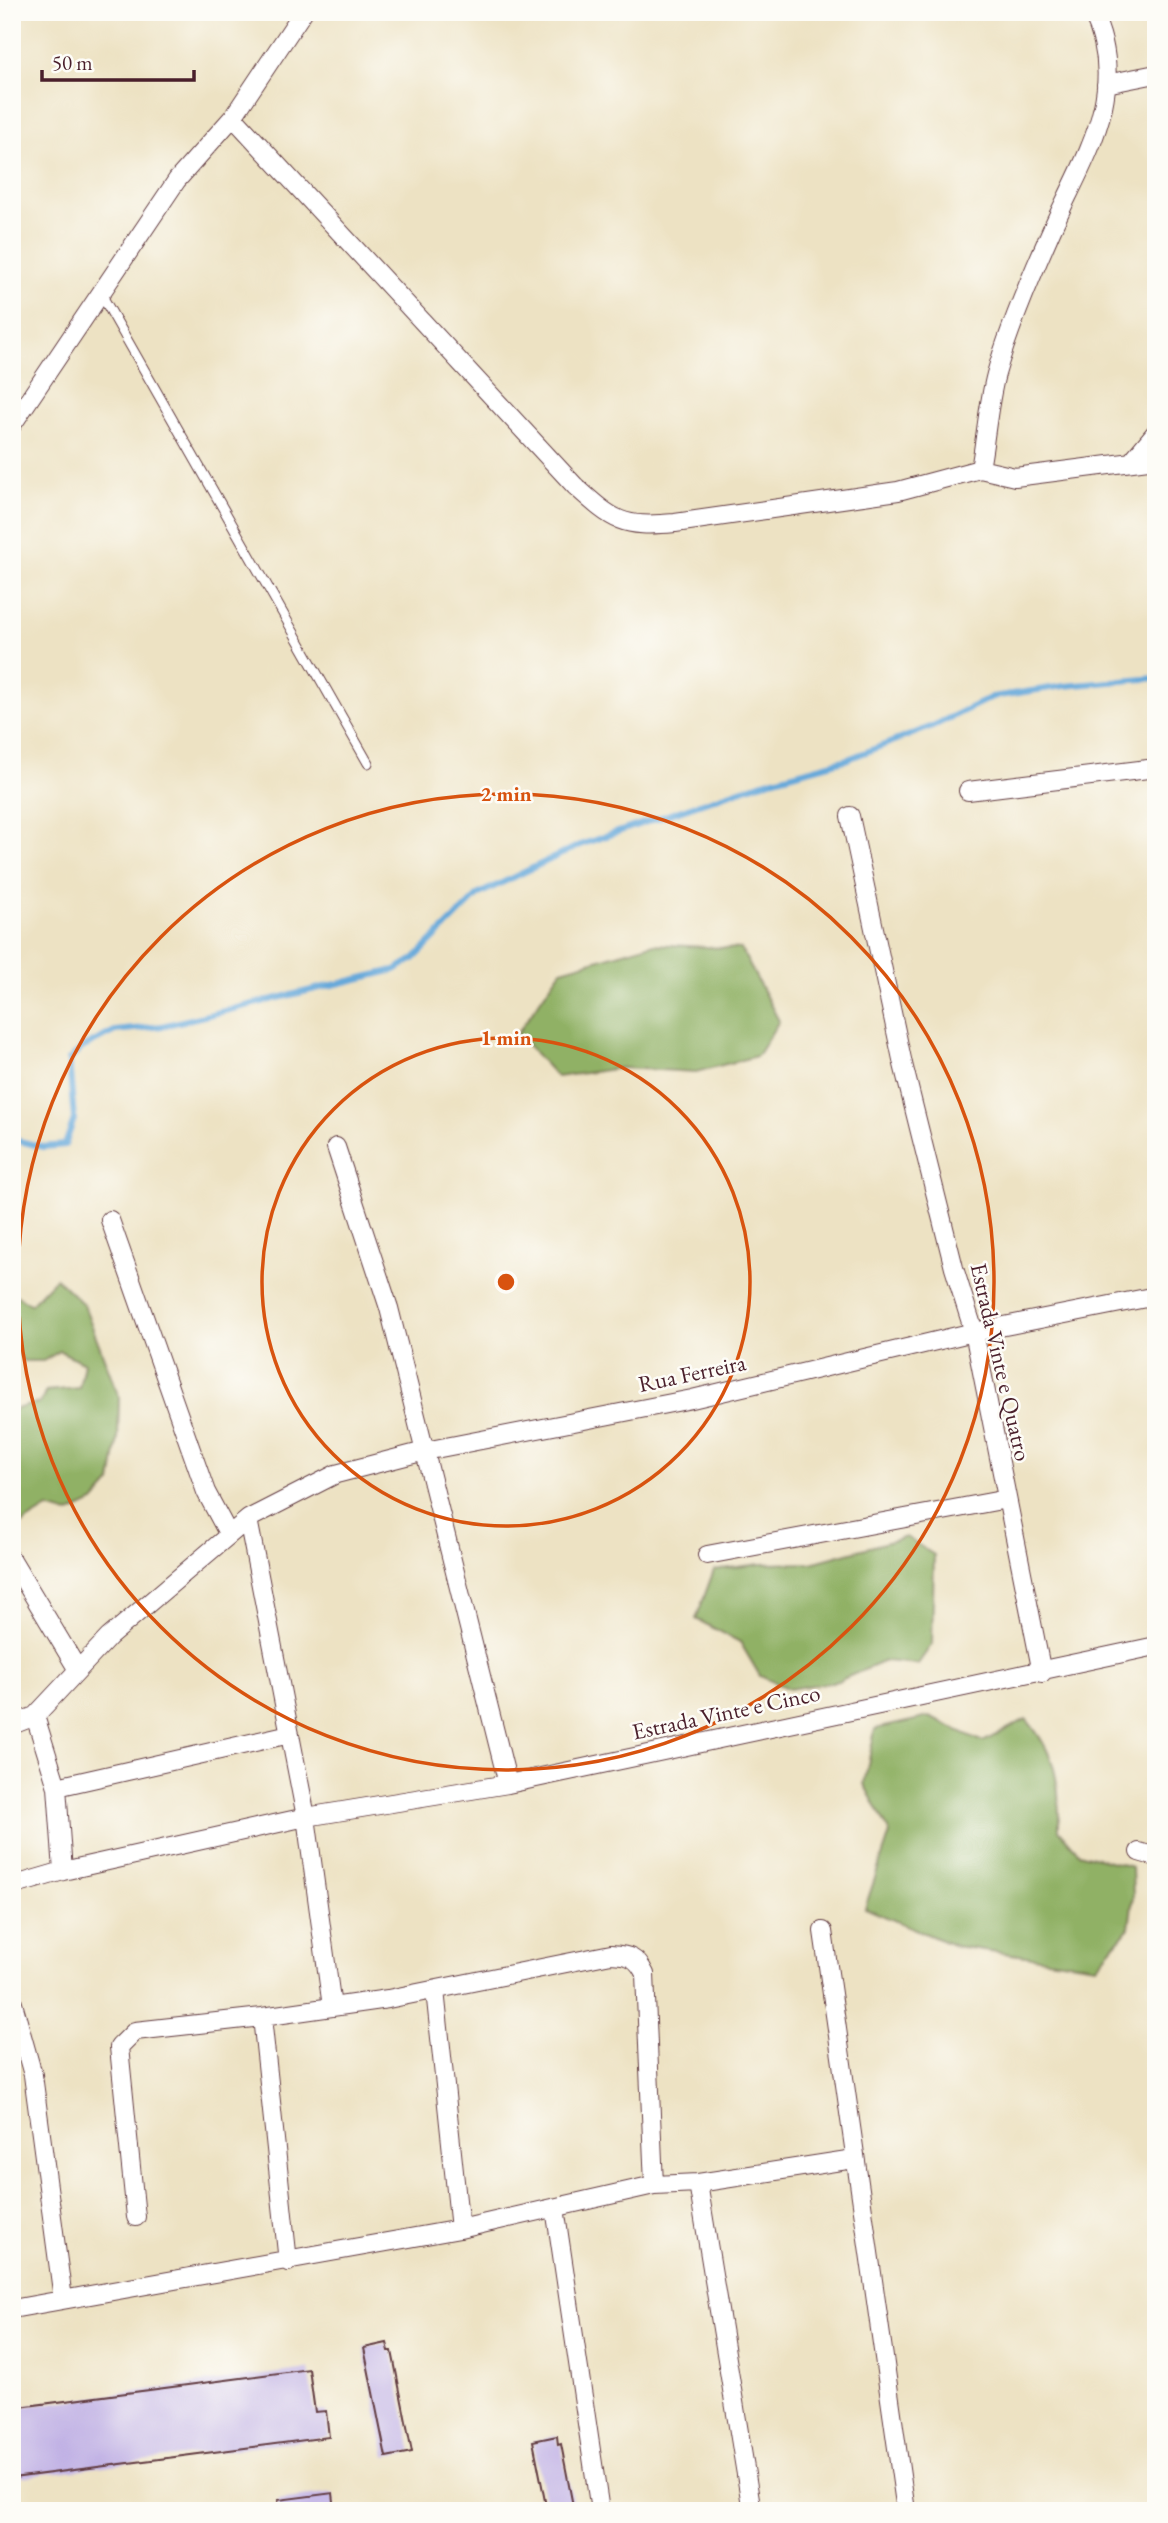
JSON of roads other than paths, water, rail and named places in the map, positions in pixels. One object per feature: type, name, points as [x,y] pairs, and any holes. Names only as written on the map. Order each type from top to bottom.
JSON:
[{"type":"street","points":[[12,425],[177,180],[233,117],[303,12]]},
{"type":"street","points":[[980,469],[996,373],[1048,237],[1086,162],[1103,108],[1109,63],[1101,31],[1092,12]]},
{"type":"street","points":[[1106,84],[1156,74]]},
{"type":"street","points":[[233,117],[575,486],[606,513],[624,523],[640,526],[675,523],[872,495],[944,481],[980,469],[1015,477],[1156,459]]},
{"type":"street","points":[[1131,461],[1156,432]]},
{"type":"street","points":[[968,791],[1156,768]]},
{"type":"street","name":"Estrada Vinte e Quatro","points":[[850,817],[903,1064],[951,1256],[974,1332],[1042,1673]]},
{"type":"street","points":[[336,1147],[389,1308],[508,1784]]},
{"type":"street","points":[[110,1220],[206,1492],[229,1535]]},
{"type":"street","name":"Rua Ferreira","points":[[35,1716],[109,1637],[248,1519],[336,1474],[425,1451],[692,1399],[974,1332],[1156,1296]]},
{"type":"street","points":[[706,1555],[1007,1499]]},
{"type":"street","points":[[248,1519],[306,1817],[332,2007]]},
{"type":"street","points":[[12,1560],[78,1670]]},
{"type":"street","name":"Estrada Vinte e Cinco","points":[[12,1886],[63,1871],[306,1817],[508,1784],[1042,1673],[1156,1646]]},
{"type":"street","points":[[12,1725],[35,1716],[57,1787],[63,1871]]},
{"type":"street","points":[[57,1787],[290,1734]]},
{"type":"street","points":[[823,1931],[906,2511]]},
{"type":"street","points":[[136,2217],[119,2047],[135,2031],[332,2007],[435,1990],[611,1954],[628,1955],[640,1962],[645,1974],[654,2185]]},
{"type":"street","points":[[435,1990],[460,2229]]},
{"type":"street","points":[[12,2000],[33,2075],[64,2299]]},
{"type":"street","points":[[262,2017],[288,2262]]},
{"type":"street","points":[[12,2309],[288,2262],[460,2229],[654,2185],[698,2183],[854,2159]]},
{"type":"street","points":[[698,2183],[752,2511]]},
{"type":"street","points":[[555,2207],[600,2511]]},
{"type":"lane","points":[[100,293],[368,763]]},
{"type":"waterway","points":[[12,1139],[43,1147],[65,1145],[74,1119],[69,1060],[82,1048],[115,1031],[162,1026],[395,970],[414,959],[479,894],[580,845],[760,783],[848,759],[933,726],[992,697],[1064,686],[1156,678]]}]
